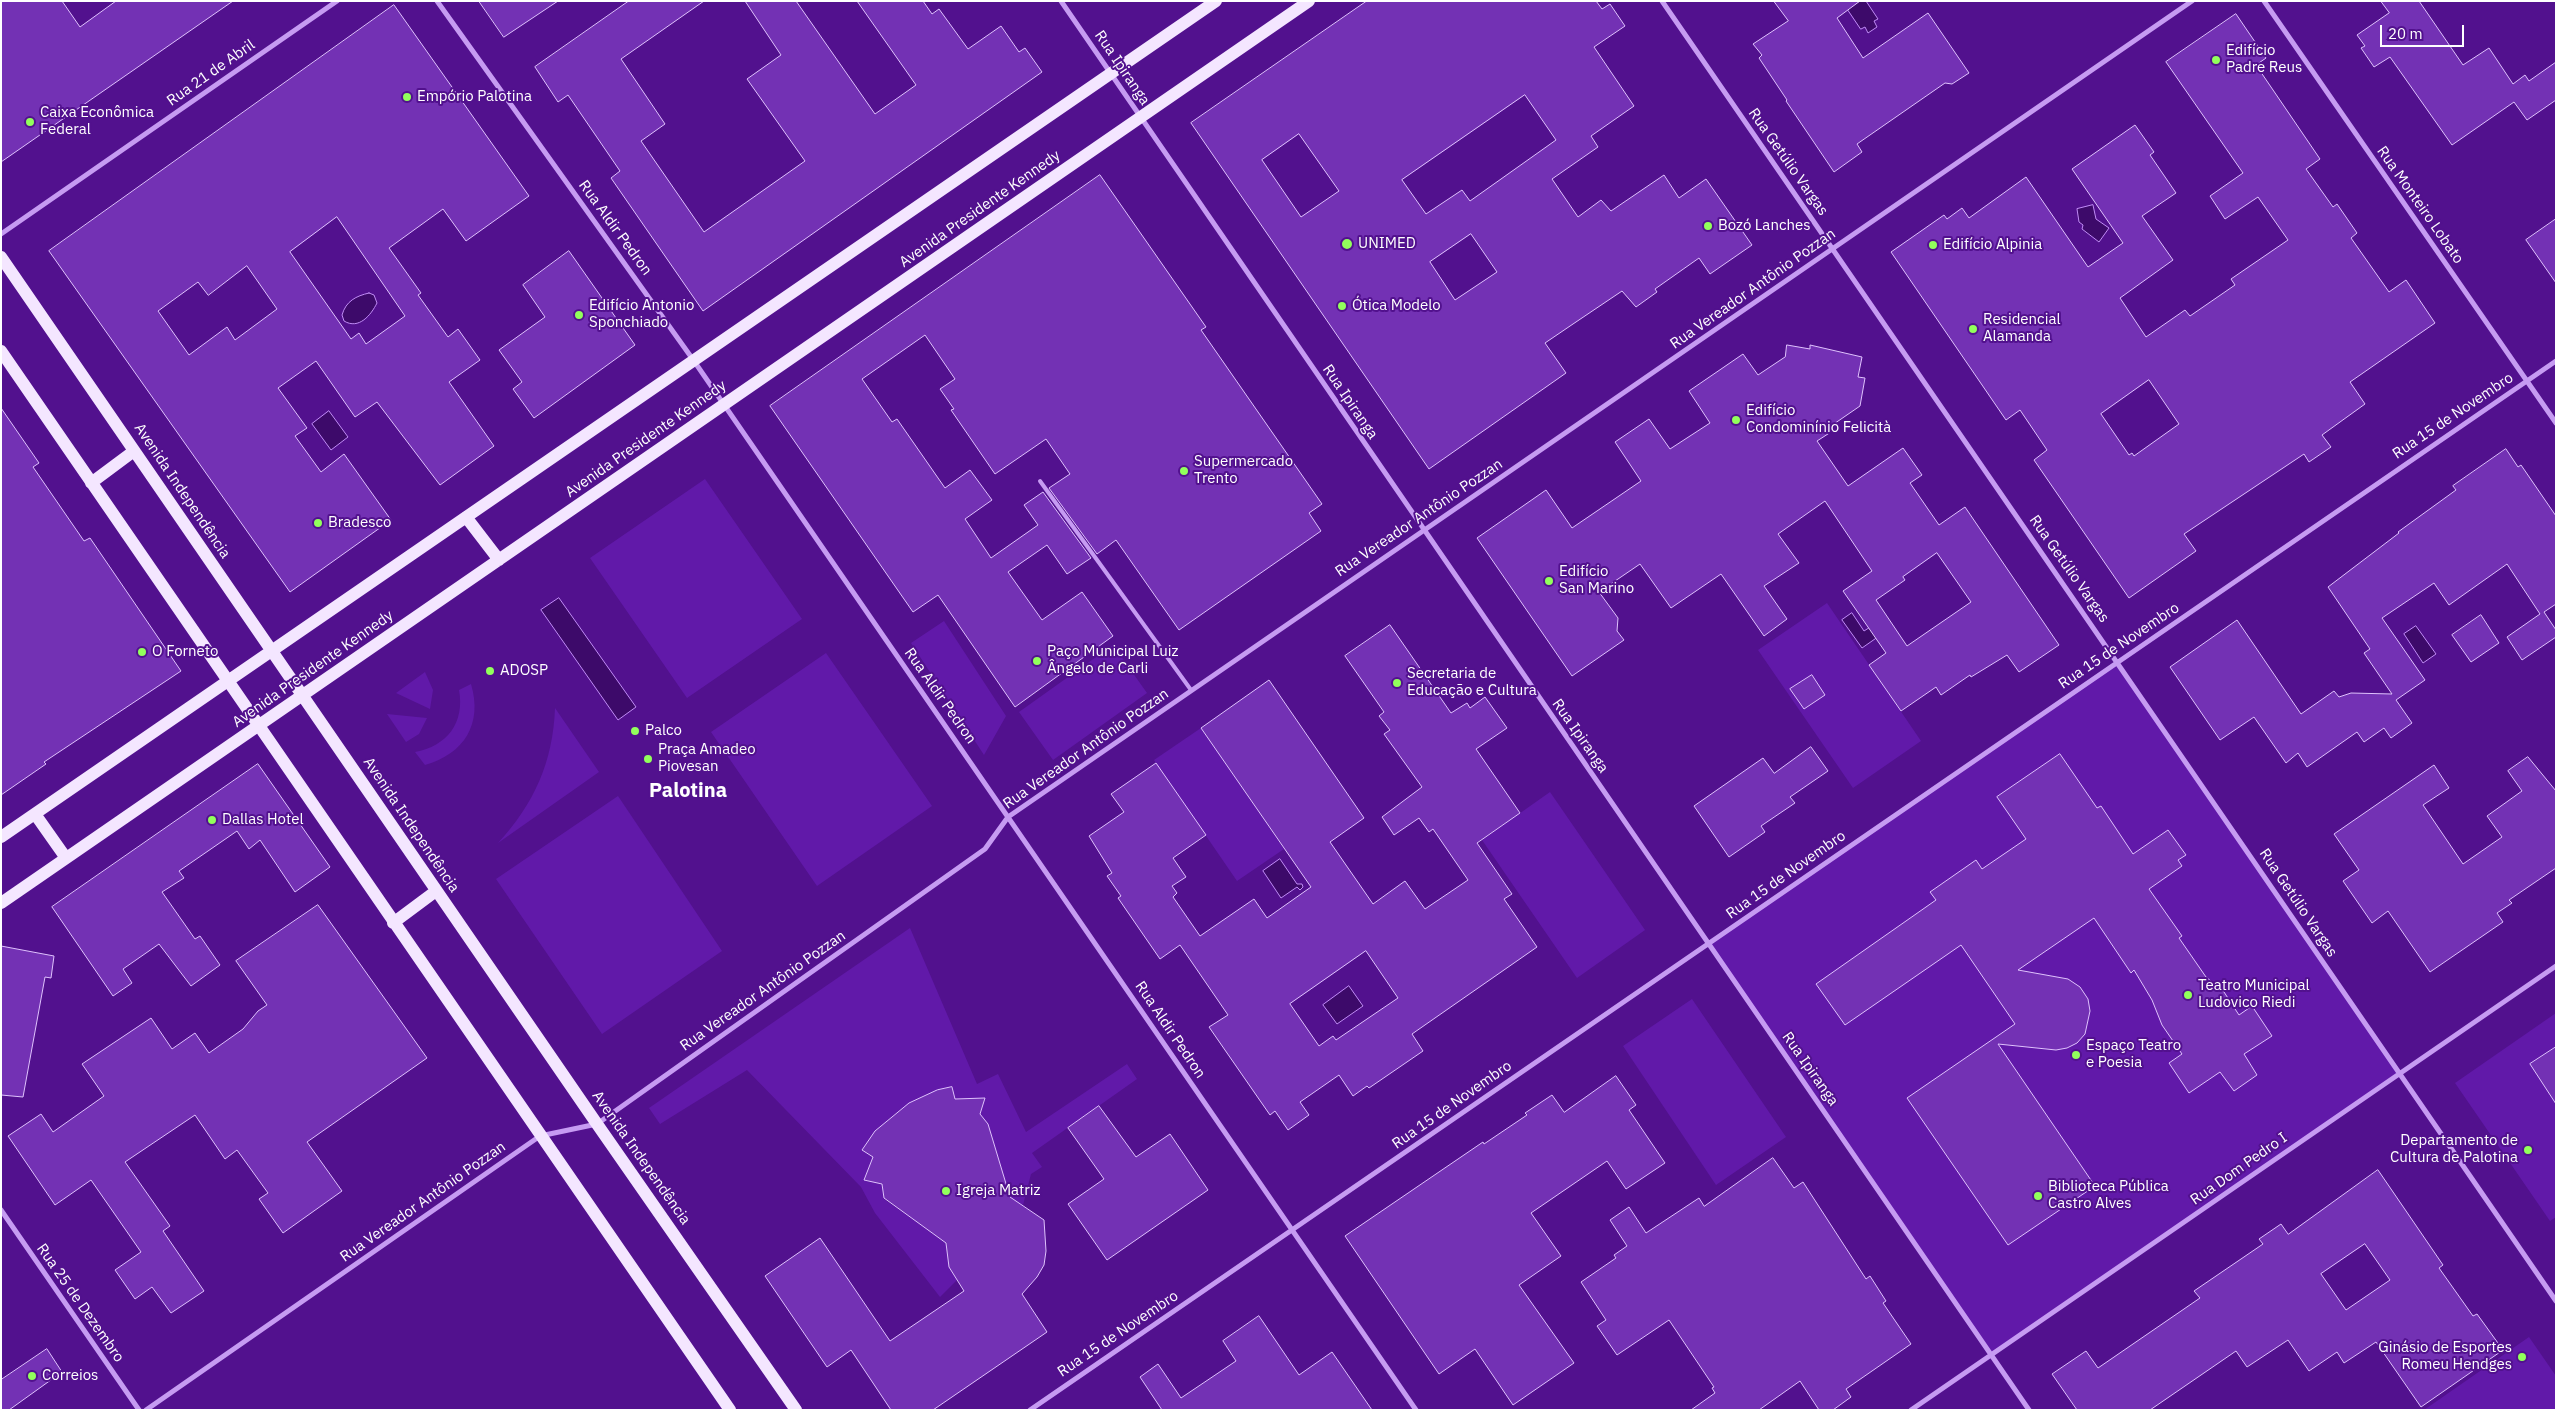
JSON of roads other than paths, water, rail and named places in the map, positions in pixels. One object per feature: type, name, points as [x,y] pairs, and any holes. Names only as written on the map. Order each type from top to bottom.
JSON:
[{"type":"main road","points":[[1,837],[1216,1]]},
{"type":"main road","name":"Avenida Presidente Kennedy","points":[[1,903],[1310,1]]},
{"type":"main road","name":"Avenida Independência","points":[[1,257],[596,1124],[796,1410]]},
{"type":"main road","points":[[1,351],[730,1410]]},
{"type":"main road","points":[[91,482],[134,451]]},
{"type":"main road","points":[[466,518],[499,560]]},
{"type":"main road","points":[[35,814],[66,858]]},
{"type":"main road","points":[[394,923],[436,891]]},
{"type":"street","name":"Rua 21 de Abril","points":[[1,234],[337,1]]},
{"type":"street","name":"Rua Aldir Pedron","points":[[437,1],[724,404],[1416,1410]]},
{"type":"street","name":"Rua Ipiranga","points":[[1061,1],[2029,1410]]},
{"type":"street","name":"Rua Getúlio Vargas","points":[[1662,1],[2556,1300]]},
{"type":"street","name":"Rua Vereador Antônio Pozzan","points":[[146,1410],[540,1136],[596,1124],[985,849],[1008,817],[2192,1]]},
{"type":"street","name":"Rua Monteiro Lobato","points":[[2264,1],[2556,423]]},
{"type":"street","name":"Rua 15 de Novembro","points":[[1030,1410],[2556,361]]},
{"type":"street","name":"Rua Dom Pedro I","points":[[1911,1410],[2556,966]]},
{"type":"street","name":"Rua 25 de Dezembro","points":[[1,1210],[139,1410]]},
{"type":"lane","points":[[1040,481],[1191,690]]},
{"type":"place","name":"Edifício Padre Reus","points":[[2216,60]]},
{"type":"place","name":"Empório Palotina","points":[[407,97]]},
{"type":"place","name":"Caixa Econômica Federal","points":[[30,122]]},
{"type":"place","name":"Bozó Lanches","points":[[1708,226]]},
{"type":"place","name":"UNIMED","points":[[1347,244]]},
{"type":"place","name":"Edifício Alpinia","points":[[1933,245]]},
{"type":"place","name":"Ótica Modelo","points":[[1342,306]]},
{"type":"place","name":"Edifício Antonio Sponchiado","points":[[579,315]]},
{"type":"place","name":"Residencial Alamanda","points":[[1973,329]]},
{"type":"place","name":"Edifício Condominínio Felicità","points":[[1736,420]]},
{"type":"place","name":"Supermercado Trento","points":[[1184,471]]},
{"type":"place","name":"Bradesco","points":[[318,523]]},
{"type":"place","name":"Edifício San Marino","points":[[1549,581]]},
{"type":"place","name":"O Forneto","points":[[142,652]]},
{"type":"place","name":"Paço Municipal Luiz Ângelo de Carli","points":[[1037,661]]},
{"type":"place","name":"ADOSP","points":[[490,671]]},
{"type":"place","name":"Secretaria de Educação e Cultura","points":[[1397,683]]},
{"type":"place","name":"Palco","points":[[635,731]]},
{"type":"place","name":"Praça Amadeo Piovesan","points":[[648,759]]},
{"type":"place","name":"Dallas Hotel","points":[[212,820]]},
{"type":"place","name":"Teatro Municipal Ludovico Riedi","points":[[2188,995]]},
{"type":"place","name":"Espaço Teatro e Poesia","points":[[2076,1055]]},
{"type":"place","name":"Departamento de Cultura de Palotina","points":[[2528,1150]]},
{"type":"place","name":"Igreja Matriz","points":[[946,1191]]},
{"type":"place","name":"Biblioteca Pública Castro Alves","points":[[2038,1196]]},
{"type":"place","name":"Ginásio de Esportes Romeu Hendges","points":[[2522,1357]]},
{"type":"place","name":"Correios","points":[[32,1376]]},
{"type":"district","name":"Palotina","points":[[688,791]]}]
